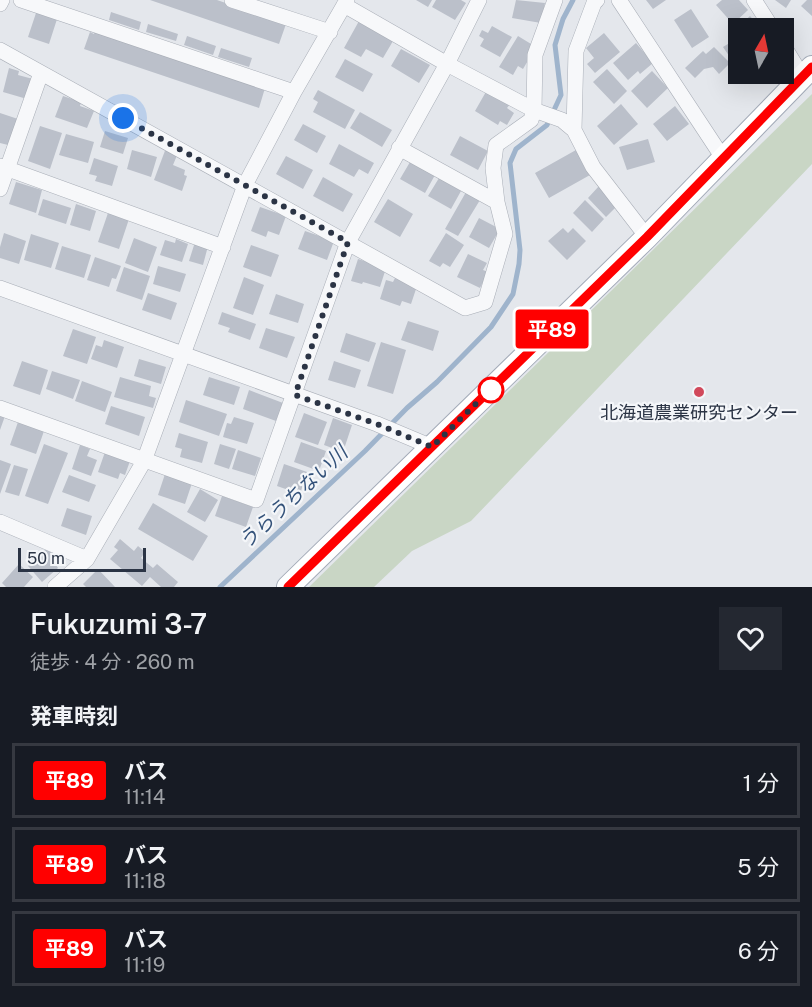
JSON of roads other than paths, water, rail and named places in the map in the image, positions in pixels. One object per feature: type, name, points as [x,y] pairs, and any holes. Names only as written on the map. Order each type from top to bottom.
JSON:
[{"type":"main road","points":[[288,587],[647,237],[807,71]]},
{"type":"street","points":[[0,4],[2,0]]},
{"type":"street","points":[[21,0],[294,92]]},
{"type":"street","points":[[232,0],[330,32]]},
{"type":"street","points":[[0,408],[256,500],[348,242],[447,64],[479,0]]},
{"type":"street","points":[[0,50],[465,308],[485,302],[505,234],[497,202],[493,168],[496,145],[531,120],[537,111],[534,55],[555,0]]},
{"type":"street","points":[[574,130],[576,51],[597,0]]},
{"type":"street","points":[[619,0],[723,158]]},
{"type":"street","points":[[754,0],[766,18]]},
{"type":"street","points":[[55,587],[87,559],[144,461],[245,185],[294,92],[346,3],[447,64],[537,111],[562,120],[574,130],[593,167],[647,237]]},
{"type":"street","points":[[794,57],[807,71]]},
{"type":"street","points":[[0,189],[4,167],[41,73]]},
{"type":"street","points":[[399,148],[497,202]]},
{"type":"street","points":[[4,167],[223,247]]},
{"type":"street","points":[[0,288],[377,424],[432,447]]},
{"type":"street","points":[[0,522],[87,559]]},
{"type":"waterway","name":"うらうちない川","points":[[220,587],[437,382],[491,327],[513,294],[520,250],[510,163],[516,149],[547,125],[561,95],[555,45],[563,19],[573,0]]},
{"type":"place","name":"北海道農業研究センター","points":[[699,392]]}]
